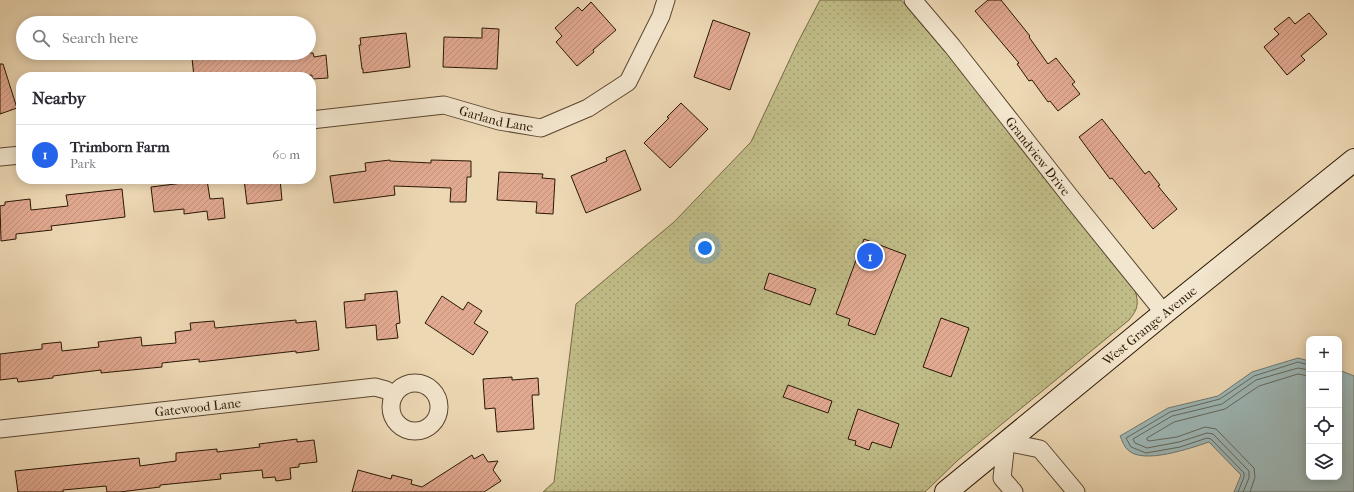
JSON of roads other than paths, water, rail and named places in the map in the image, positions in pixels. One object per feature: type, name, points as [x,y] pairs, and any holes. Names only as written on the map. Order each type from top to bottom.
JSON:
[{"type":"street","name":"Garland Lane","points":[[316,119],[444,105],[499,120],[541,128],[588,108],[628,82],[661,16],[666,0]]},
{"type":"street","name":"Grandview Drive","points":[[912,0],[952,46],[1072,199],[1164,312]]},
{"type":"street","points":[[0,157],[16,155]]},
{"type":"street","name":"West Grange Avenue","points":[[946,492],[1164,312],[1354,160]]},
{"type":"street","name":"Gatewood Lane","points":[[0,429],[375,386],[394,395]]},
{"type":"street","points":[[1014,492],[1002,478],[1006,442],[1040,449],[1076,492]]},
{"type":"water","points":[[1298,358],[1306,360],[1306,480],[1342,480],[1342,371],[1354,376],[1354,492],[1234,492],[1241,475],[1209,442],[1191,448],[1155,456],[1135,454],[1125,447],[1120,436],[1168,408],[1218,396],[1252,372]]},
{"type":"place","name":"Trimborn Farm","points":[[870,256]]}]
